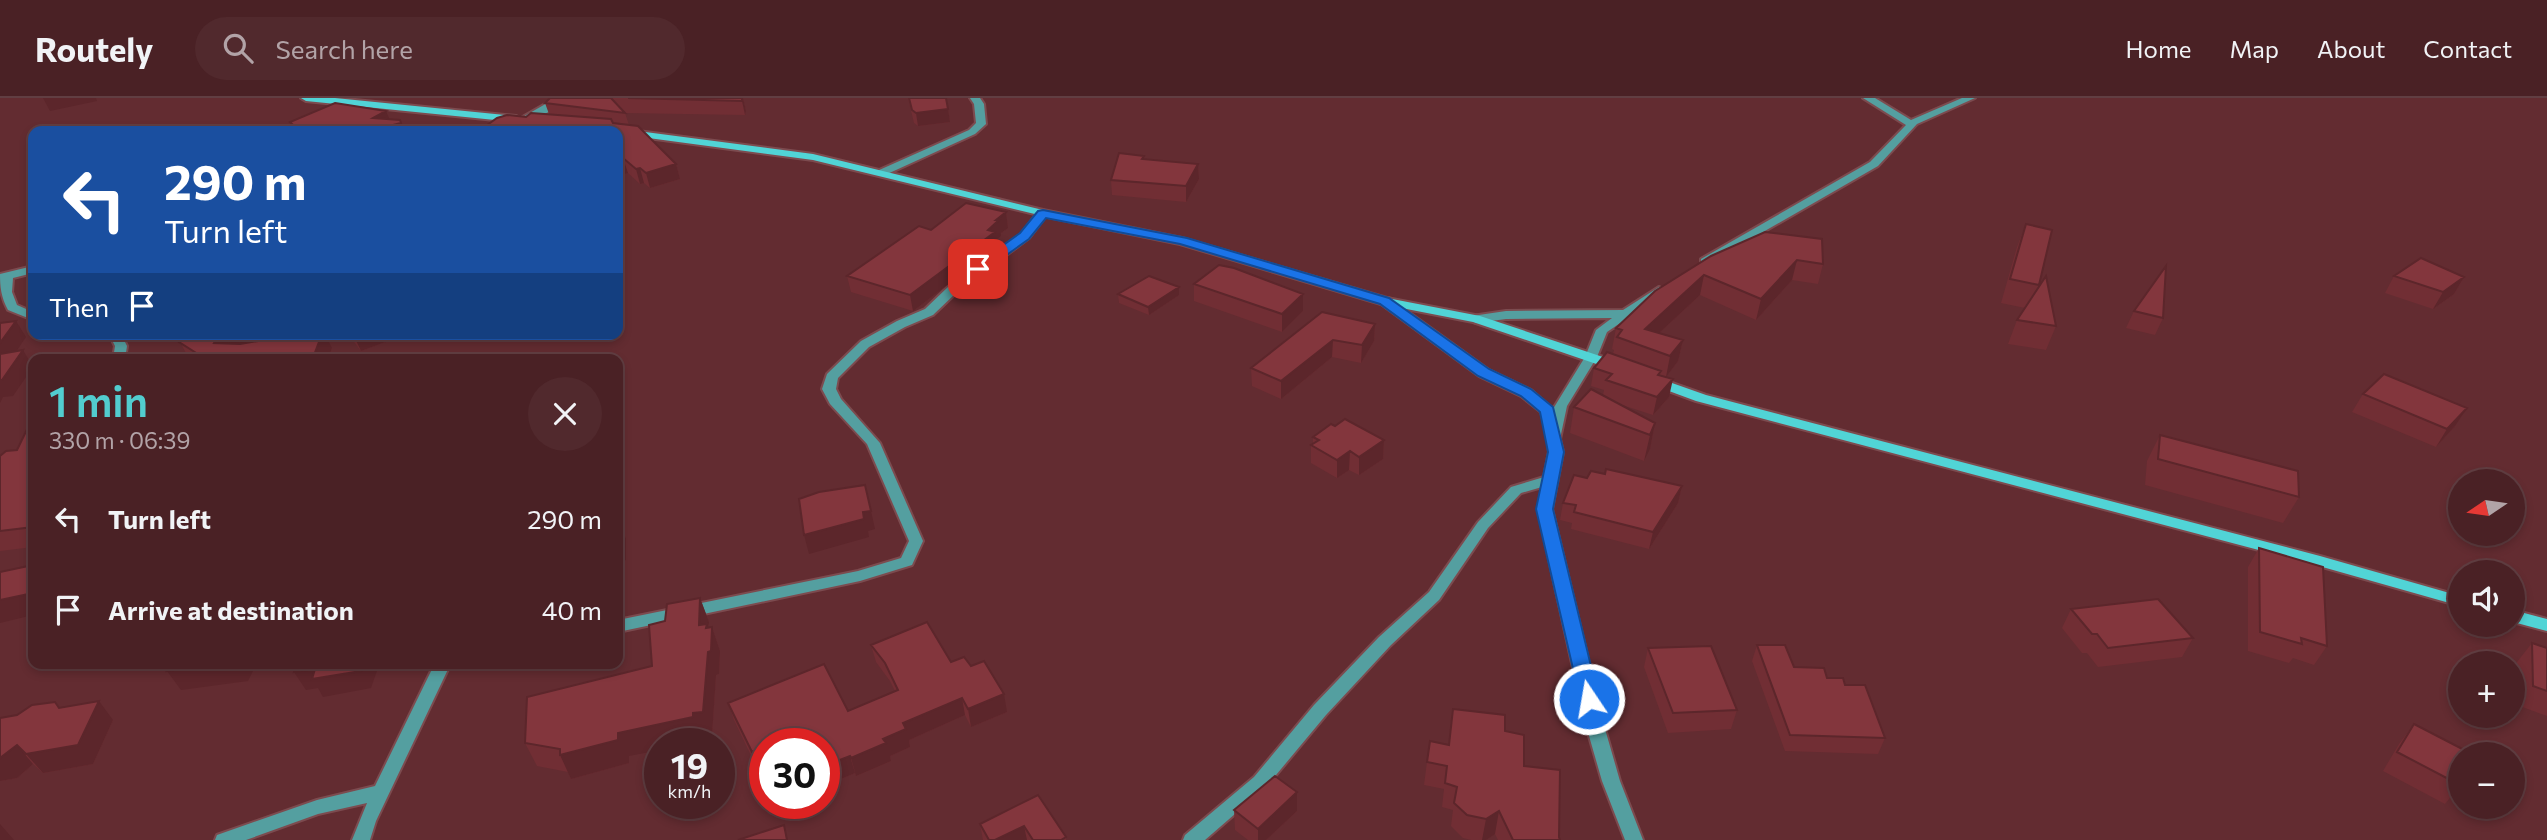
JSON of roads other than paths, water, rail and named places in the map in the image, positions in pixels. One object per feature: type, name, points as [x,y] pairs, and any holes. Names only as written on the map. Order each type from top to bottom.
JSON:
[{"type":"street","points":[[306,98],[545,122]]},
{"type":"street","points":[[505,126],[524,120],[563,98]]},
{"type":"street","points":[[881,173],[972,132],[981,124],[979,104],[975,98]]},
{"type":"street","points":[[1868,98],[1912,124]]},
{"type":"street","points":[[1691,270],[1874,164],[1912,124],[1962,99]]},
{"type":"street","points":[[623,132],[813,157],[1043,213],[1182,241],[1385,301],[1476,319],[1591,357],[1701,398],[2320,561],[2448,598]]},
{"type":"street","points":[[623,625],[860,576],[907,561],[916,541],[873,443],[835,401],[829,389],[832,377],[865,344],[929,312],[952,290],[1025,236],[1043,213]]},
{"type":"street","points":[[28,270],[4,277],[12,307],[28,314]]},
{"type":"street","points":[[1553,439],[1560,406],[1591,357],[1602,330],[1669,285]]},
{"type":"street","points":[[1385,301],[1483,373],[1526,393],[1548,410],[1556,452],[1545,509],[1594,722],[1611,781],[1634,840]]},
{"type":"street","points":[[1476,319],[1506,315],[1626,314]]},
{"type":"street","points":[[1192,840],[1260,782],[1320,710],[1385,641],[1434,596],[1483,525],[1516,490],[1551,480]]},
{"type":"street","points":[[2525,619],[2547,625]]},
{"type":"street","points":[[361,840],[367,821],[440,669]]},
{"type":"street","points":[[224,840],[317,807],[382,792]]}]
